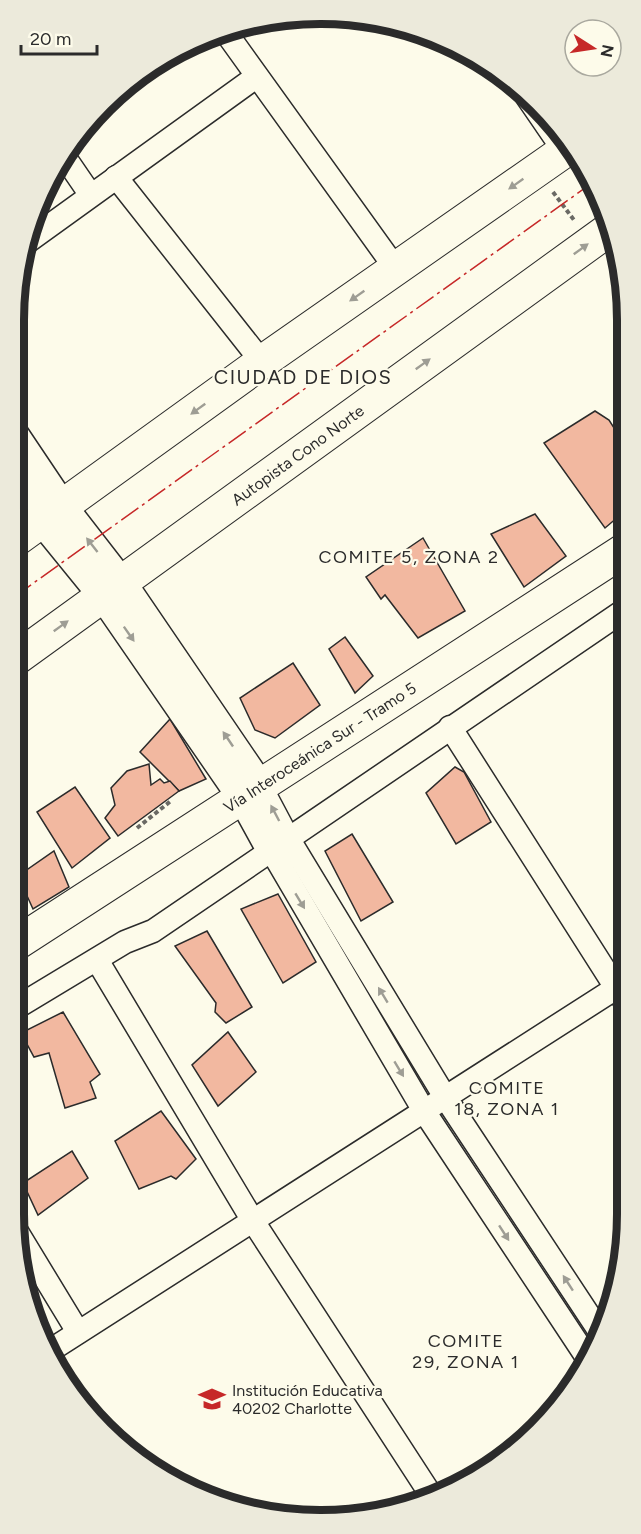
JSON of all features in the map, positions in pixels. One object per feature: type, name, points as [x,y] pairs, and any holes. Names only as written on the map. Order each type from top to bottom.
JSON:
[{"type":"main road","points":[[24,534],[262,363],[564,151]]},
{"type":"main road","name":"Autopista Cono Norte","points":[[24,653],[601,235]]},
{"type":"main road","name":"Vía Interoceánica Sur - Tramo 5","points":[[24,939],[617,555]]},
{"type":"street","points":[[230,38],[396,268]]},
{"type":"street","points":[[37,234],[90,194],[256,77]]},
{"type":"street","points":[[69,164],[90,194]]},
{"type":"street","points":[[116,177],[262,363]]},
{"type":"street","points":[[24,455],[53,514]]},
{"type":"street","points":[[24,486],[53,514],[112,589],[252,793],[424,1111],[583,1351]]},
{"type":"street","points":[[24,1003],[125,942],[153,931],[617,611]]},
{"type":"street","points":[[450,727],[617,982]]},
{"type":"street","points":[[279,844],[595,1324]]},
{"type":"street","points":[[97,960],[253,1221],[427,1490]]},
{"type":"street","points":[[56,1347],[445,1097],[617,995]]},
{"type":"street","points":[[27,1247],[78,1332]]},
{"type":"path","points":[[536,171],[601,235]]},
{"type":"building","points":[[595,411],[609,420],[617,432],[617,518],[605,528],[544,443]]},
{"type":"building","points":[[535,514],[566,556],[524,587],[491,534]]},
{"type":"building","points":[[423,538],[465,611],[418,638],[385,595],[381,599],[366,577]]},
{"type":"building","points":[[345,637],[373,676],[355,693],[329,649]]},
{"type":"building","points":[[293,663],[320,705],[275,738],[255,730],[240,698]]},
{"type":"building","points":[[170,719],[206,779],[179,791],[140,752]]},
{"type":"building","points":[[149,764],[151,785],[160,779],[164,783],[170,781],[179,791],[118,836],[105,818],[115,805],[111,788],[127,771]]},
{"type":"building","points":[[455,767],[464,772],[491,822],[456,844],[426,793]]},
{"type":"building","points":[[75,787],[110,838],[72,868],[37,812]]},
{"type":"building","points":[[352,834],[393,902],[361,921],[325,851]]},
{"type":"building","points":[[54,851],[69,887],[33,909],[24,889],[24,872]]},
{"type":"building","points":[[278,894],[316,962],[283,983],[241,909]]},
{"type":"building","points":[[207,931],[252,1007],[226,1023],[215,1012],[216,1003],[175,946]]},
{"type":"building","points":[[63,1012],[100,1074],[90,1082],[96,1098],[65,1108],[49,1053],[34,1057],[24,1039],[24,1032]]},
{"type":"building","points":[[228,1032],[256,1072],[218,1106],[192,1065]]},
{"type":"building","points":[[161,1111],[196,1159],[176,1179],[171,1176],[139,1189],[115,1141]]},
{"type":"building","points":[[72,1151],[88,1178],[38,1215],[24,1182]]},
{"type":"power","points":[[24,590],[585,188]]},
{"type":"place","name":"Institución Educativa 40202 Charlotte","points":[[212,1399]]},
{"type":"district","name":"CIUDAD DE DIOS","points":[[303,377]]},
{"type":"district","name":"COMITE 5, ZONA 2","points":[[409,557]]},
{"type":"district","name":"COMITE 18, ZONA 1","points":[[507,1098]]},
{"type":"district","name":"COMITE 29, ZONA 1","points":[[466,1351]]}]
